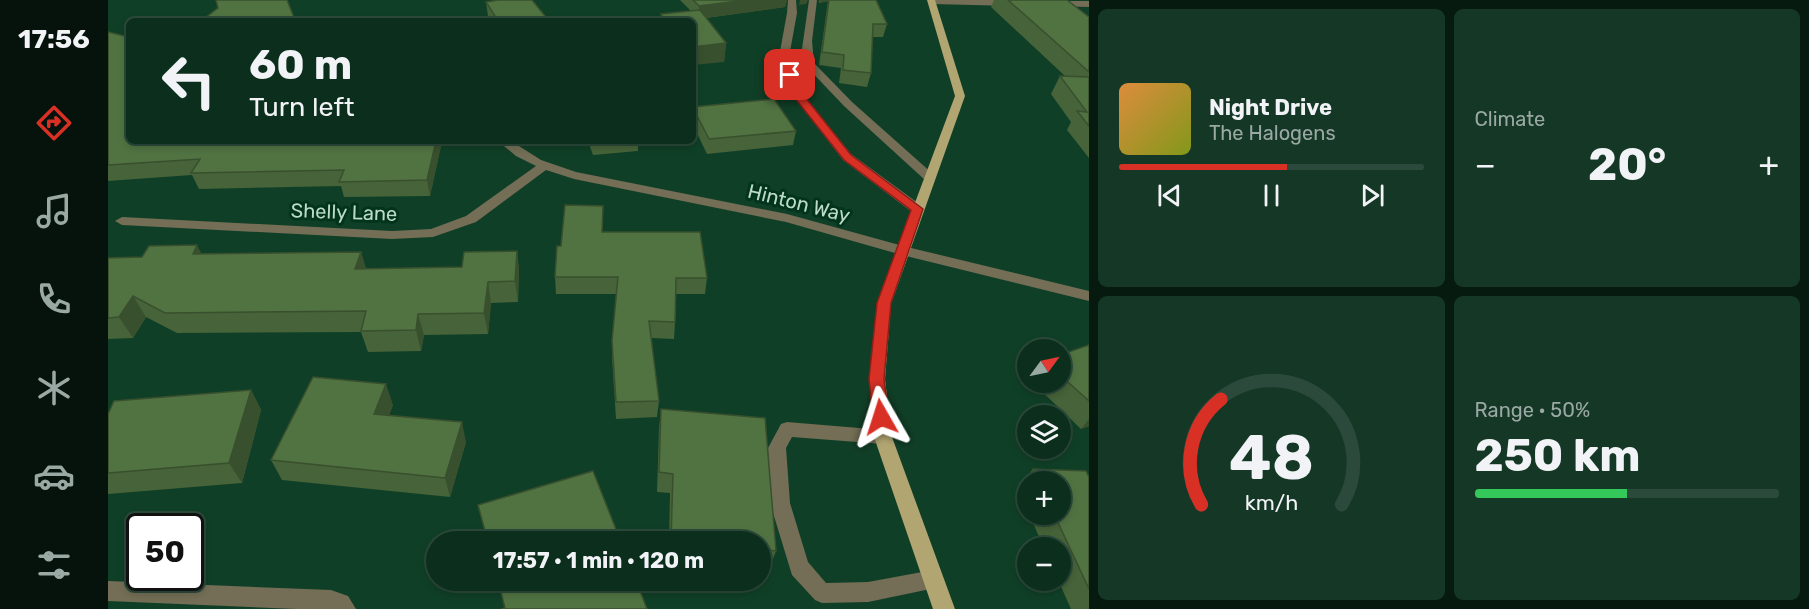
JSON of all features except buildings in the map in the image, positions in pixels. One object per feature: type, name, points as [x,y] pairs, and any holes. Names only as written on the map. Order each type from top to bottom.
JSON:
[{"type":"main road","points":[[932,1],[960,96],[884,303],[877,379],[883,437],[944,609]]},
{"type":"street","points":[[792,0],[784,57],[796,93],[848,157],[917,209]]},
{"type":"street","points":[[813,0],[813,18],[806,56],[809,64],[848,104],[929,177]]},
{"type":"street","points":[[932,1],[1022,3]]},
{"type":"street","points":[[1044,3],[1089,4]]},
{"type":"street","name":"Hinton Way","points":[[508,144],[522,156],[544,166],[574,175],[787,218],[902,250],[1089,296]]},
{"type":"street","name":"Shelly Lane","points":[[122,221],[392,235],[433,233],[471,219],[544,166]]},
{"type":"street","points":[[883,437],[787,429],[777,448],[780,503],[799,568],[822,593],[868,592],[933,580]]},
{"type":"street","points":[[108,591],[331,600],[341,603],[345,609]]},
{"type":"route","points":[[790,75],[796,93],[848,157],[917,209],[884,303],[877,379],[881,417]]}]
